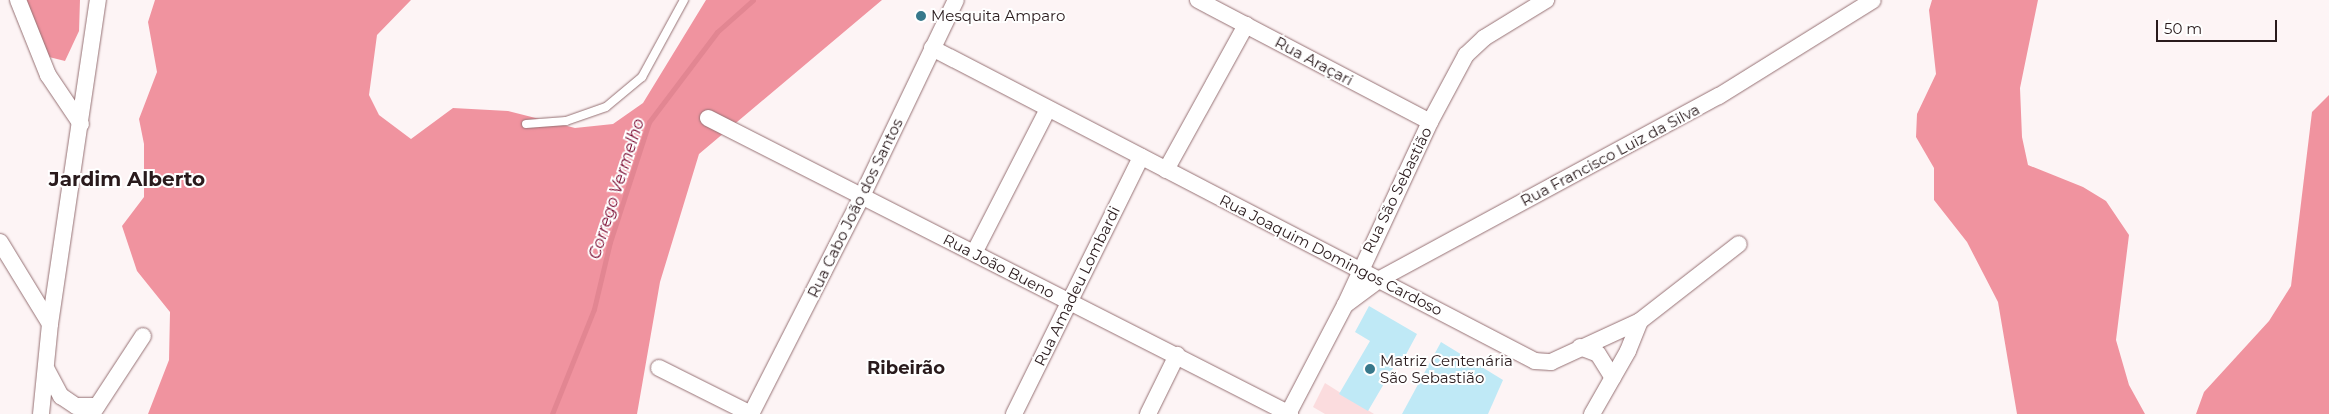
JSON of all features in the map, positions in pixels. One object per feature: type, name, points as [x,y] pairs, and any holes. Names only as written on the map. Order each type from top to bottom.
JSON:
[{"type":"street","points":[[18,0],[48,75],[81,124]]},
{"type":"street","points":[[41,414],[47,370],[50,324],[98,0]]},
{"type":"street","name":"Rua Cabo João dos Santos","points":[[751,414],[862,196],[956,0]]},
{"type":"street","name":"Rua Araçari","points":[[1198,0],[1430,122]]},
{"type":"street","name":"Rua São Sebastião","points":[[1289,414],[1345,304],[1358,270],[1430,122],[1466,55],[1484,38],[1546,0]]},
{"type":"street","name":"Rua Francisco Luiz da Silva","points":[[1345,304],[1380,279],[1719,96],[1873,0]]},
{"type":"street","points":[[1166,170],[1246,25]]},
{"type":"street","name":"Rua Joaquim Domingos Cardoso","points":[[932,48],[1535,361],[1551,362],[1640,321],[1738,244]]},
{"type":"street","points":[[974,253],[1048,109]]},
{"type":"street","name":"Rua João Bueno","points":[[708,118],[1177,355],[1289,414]]},
{"type":"street","name":"Rua Amadeu Lombardi","points":[[1014,414],[1141,157]]},
{"type":"street","points":[[0,242],[50,324]]},
{"type":"street","points":[[1592,414],[1628,351],[1640,321]]},
{"type":"street","points":[[47,370],[61,396],[76,406],[94,410],[143,336]]},
{"type":"street","points":[[1580,347],[1598,354],[1612,378]]},
{"type":"street","points":[[1148,414],[1177,355]]},
{"type":"street","points":[[659,368],[751,414]]},
{"type":"lane","points":[[526,124],[566,121],[606,107],[642,77],[684,0]]},
{"type":"shaded area","points":[[19,0],[80,0],[79,31],[65,61],[49,57]]},
{"type":"shaded area","points":[[155,0],[411,0],[377,35],[369,95],[379,115],[411,139],[453,108],[508,111],[575,128],[613,124],[643,103],[706,0],[882,0],[699,154],[660,282],[637,414],[148,414],[169,360],[170,312],[137,271],[122,226],[144,197],[144,144],[139,119],[157,72],[148,22]]},
{"type":"shaded area","points":[[1932,0],[2038,0],[2020,88],[2022,137],[2028,165],[2083,187],[2106,201],[2129,235],[2116,340],[2129,385],[2145,414],[2017,414],[1998,302],[1967,242],[1934,200],[1934,168],[1916,137],[1917,114],[1936,74],[1929,10]]},
{"type":"shaded area","points":[[2329,95],[2329,414],[2196,414],[2204,392],[2269,321],[2291,286],[2312,112]]},
{"type":"shaded area","points":[[1325,383],[1374,414],[1325,414],[1313,407]]},
{"type":"building","points":[[1369,306],[1417,334],[1403,360],[1399,358],[1368,411],[1339,394],[1370,341],[1355,332]]},
{"type":"building","points":[[1441,342],[1503,380],[1488,414],[1402,414]]},
{"type":"waterway","name":"Corrego Vermelho","points":[[552,414],[594,309],[610,242],[649,122],[717,32],[753,0]]},
{"type":"place","name":"Mesquita Amparo","points":[[921,16]]},
{"type":"place","name":"Matriz Centenária São Sebastião","points":[[1370,369]]},
{"type":"district","name":"Jardim Alberto","points":[[127,179]]},
{"type":"district","name":"Ribeirão","points":[[906,368]]}]
